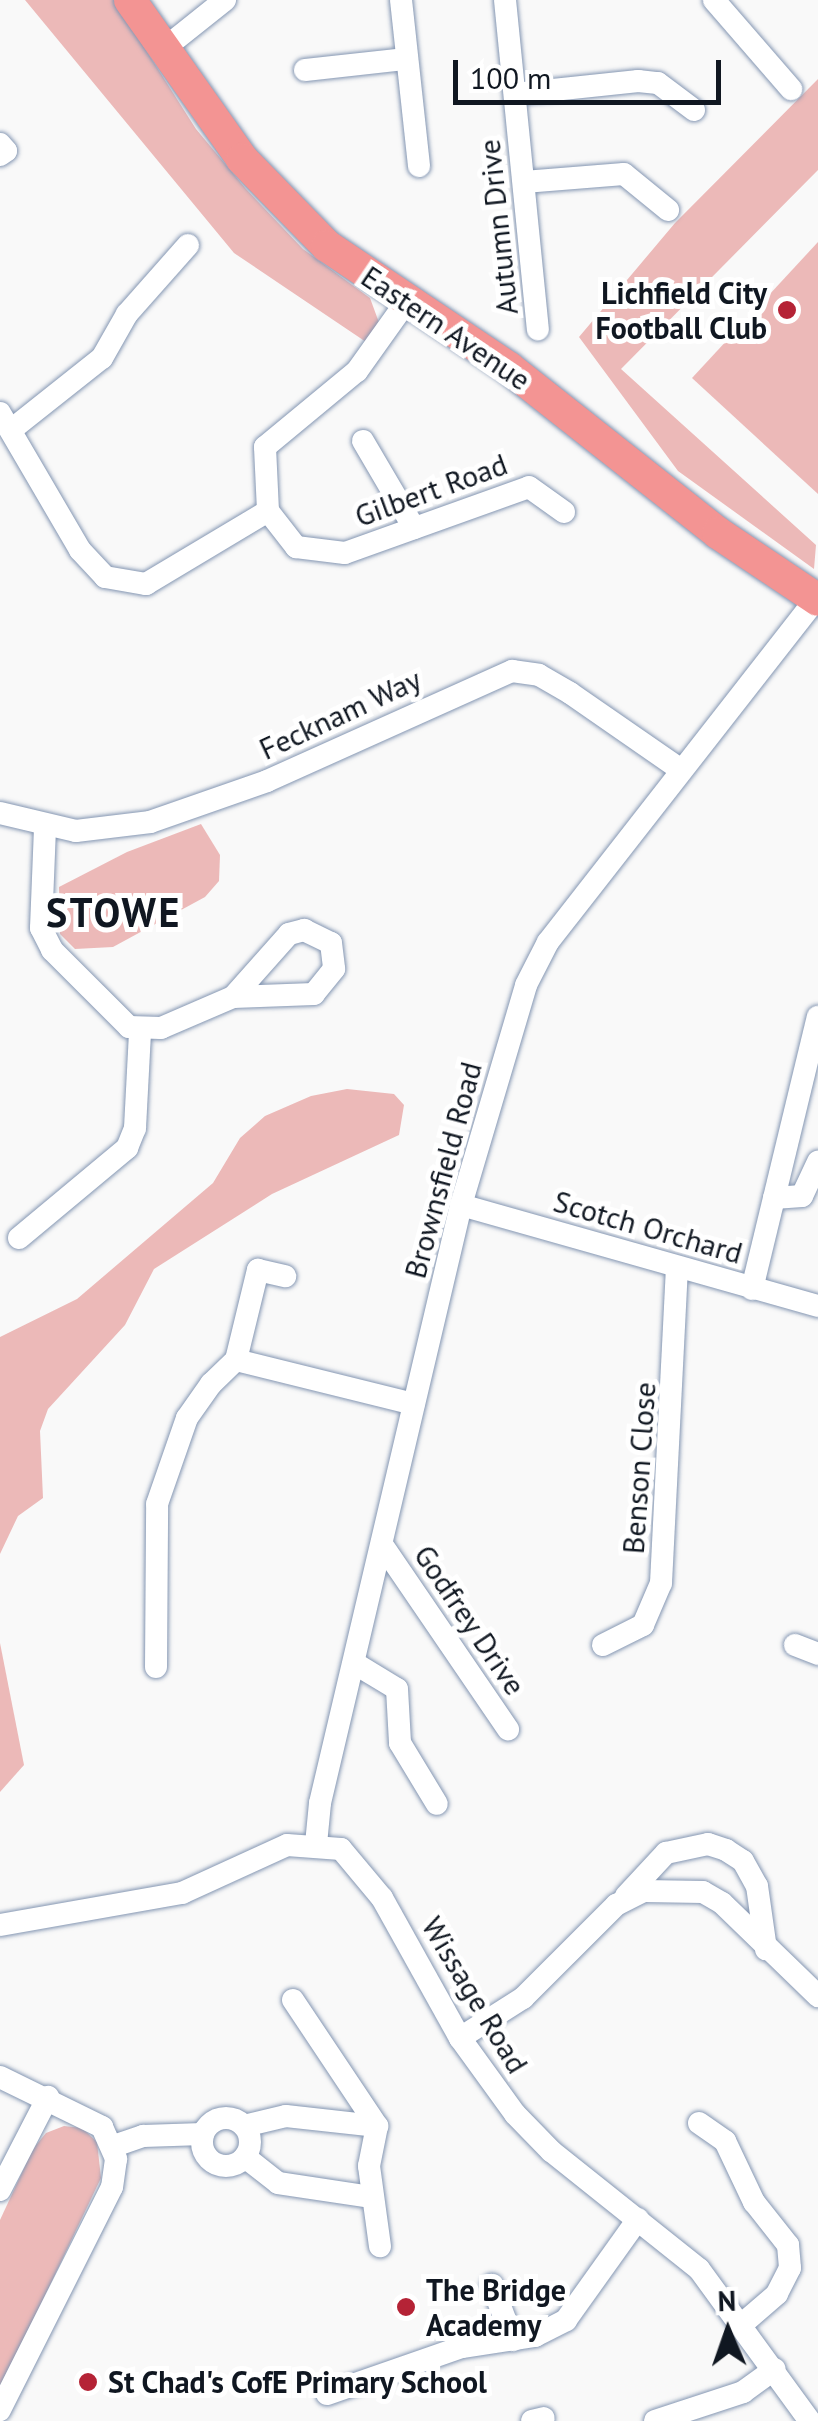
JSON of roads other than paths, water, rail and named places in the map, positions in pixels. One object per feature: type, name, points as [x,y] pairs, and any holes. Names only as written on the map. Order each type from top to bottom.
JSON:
[{"type":"highway","name":"Eastern Avenue","points":[[130,0],[161,51],[268,190],[326,246],[509,368],[718,533],[817,598]]},
{"type":"street","points":[[161,51],[225,0]]},
{"type":"street","points":[[400,0],[419,166]]},
{"type":"street","name":"Autumn Drive","points":[[505,0],[538,329]]},
{"type":"street","points":[[714,0],[791,88]]},
{"type":"street","points":[[305,70],[404,59]]},
{"type":"street","points":[[515,94],[638,81],[658,83],[694,110]]},
{"type":"street","points":[[0,144],[6,151],[0,155]]},
{"type":"street","points":[[524,182],[624,174],[668,210]]},
{"type":"street","points":[[188,246],[127,314],[102,358],[6,422],[80,550],[105,577],[146,584],[268,512],[266,446],[356,371],[407,301]]},
{"type":"street","points":[[362,442],[414,528]]},
{"type":"street","name":"Gilbert Road","points":[[268,512],[296,548],[345,552],[530,486],[564,512]]},
{"type":"street","name":"Brownsfield Road","points":[[316,1844],[461,1205],[537,963],[681,770],[817,598]]},
{"type":"street","name":"Fecknam Way","points":[[0,813],[45,828],[105,830],[196,810],[512,671],[539,676],[570,693],[681,770]]},
{"type":"street","points":[[45,828],[41,928],[52,950],[112,1013],[140,1030]]},
{"type":"street","points":[[140,1030],[232,997]]},
{"type":"street","points":[[752,1289],[818,1017]]},
{"type":"street","points":[[20,1238],[127,1148],[135,1128],[140,1030]]},
{"type":"street","points":[[774,1198],[802,1196],[818,1161]]},
{"type":"street","name":"Scotch Orchard","points":[[461,1205],[818,1306]]},
{"type":"street","name":"Benson Close","points":[[603,1645],[643,1625],[661,1583],[677,1267]]},
{"type":"street","points":[[156,1668],[157,1504],[186,1418],[236,1360],[258,1270],[285,1276]]},
{"type":"street","points":[[236,1360],[414,1404]]},
{"type":"street","name":"Godfrey Drive","points":[[383,1546],[508,1729]]},
{"type":"street","points":[[795,1645],[818,1654]]},
{"type":"street","points":[[354,1663],[398,1689],[400,1743],[438,1804]]},
{"type":"street","points":[[0,1925],[182,1893],[287,1845],[316,1844]]},
{"type":"street","name":"Wissage Road","points":[[316,1844],[341,1849],[359,1866],[460,2038],[550,2151],[699,2269],[810,2421]]},
{"type":"street","points":[[460,2038],[523,1998],[666,1854],[708,1844],[744,1862],[757,1886],[766,1952]]},
{"type":"street","points":[[616,1906],[644,1891],[703,1892],[748,1927],[766,1952],[818,1996]]},
{"type":"street","points":[[293,2000],[376,2126],[372,2196],[380,2246]]},
{"type":"street","points":[[0,2077],[48,2097],[102,2127],[114,2146],[112,2187],[0,2410]]},
{"type":"street","points":[[0,2190],[48,2097]]},
{"type":"street","points":[[114,2146],[144,2136],[203,2134],[221,2118],[244,2126],[286,2116],[376,2126]]},
{"type":"street","points":[[699,2122],[725,2141],[754,2202],[788,2246],[790,2268],[777,2294],[741,2324]]},
{"type":"street","points":[[203,2134],[202,2148],[214,2164],[227,2167],[245,2158],[250,2142],[244,2126]]},
{"type":"street","points":[[245,2158],[278,2183],[372,2196]]},
{"type":"street","points":[[327,2394],[462,2348],[513,2340],[566,2320],[638,2218]]},
{"type":"street","points":[[492,2285],[513,2340]]},
{"type":"street","points":[[664,2420],[742,2392],[774,2369]]},
{"type":"place","name":"Lichfield City Football Club","points":[[787,310]]},
{"type":"place","name":"The Bridge Academy","points":[[406,2307]]},
{"type":"place","name":"St Chad's CofE Primary School","points":[[88,2382]]},
{"type":"district","name":"STOWE","points":[[114,912]]}]
